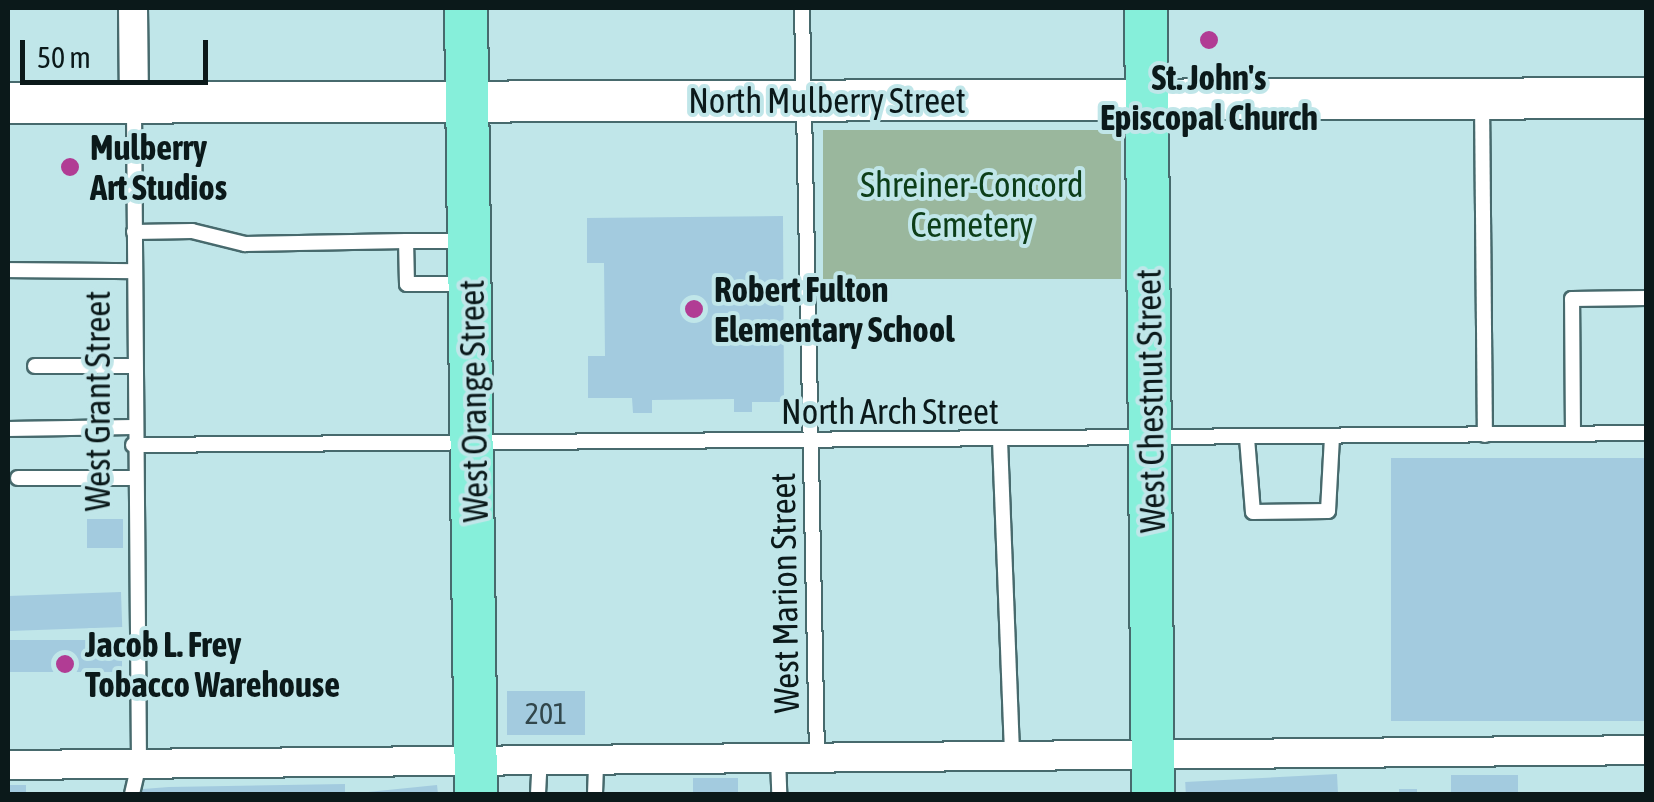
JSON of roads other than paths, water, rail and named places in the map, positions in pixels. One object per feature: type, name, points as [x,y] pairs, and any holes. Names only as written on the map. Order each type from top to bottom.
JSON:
[{"type":"main road","name":"West Orange Street","points":[[466,8],[475,443],[476,777]]},
{"type":"main road","name":"West Chestnut Street","points":[[1146,8],[1153,774]]},
{"type":"street","name":"West Grant Street","points":[[132,8],[134,102]]},
{"type":"street","name":"North Mulberry Street","points":[[8,104],[1646,98]]},
{"type":"street","points":[[8,766],[139,763],[476,777],[540,758],[1012,755],[1153,774],[1646,750]]},
{"type":"lane","name":"West Marion Street","points":[[802,8],[818,756]]},
{"type":"lane","points":[[1482,98],[1485,435]]},
{"type":"lane","name":"West Grant Street","points":[[132,794],[139,763],[133,428],[134,102]]},
{"type":"lane","points":[[134,232],[192,231],[245,244],[471,240]]},
{"type":"lane","points":[[406,241],[407,284],[472,284]]},
{"type":"lane","points":[[8,270],[135,270]]},
{"type":"lane","points":[[1573,434],[1572,299],[1646,298]]},
{"type":"lane","points":[[35,366],[134,366]]},
{"type":"lane","points":[[8,429],[133,428]]},
{"type":"lane","name":"North Arch Street","points":[[134,445],[1150,440],[1646,433]]},
{"type":"lane","points":[[1247,438],[1253,512],[1328,511],[1332,437]]},
{"type":"lane","points":[[1000,440],[1012,755]]},
{"type":"lane","points":[[18,478],[134,478]]},
{"type":"lane","points":[[778,757],[779,794]]},
{"type":"lane","points":[[538,794],[540,758]]},
{"type":"lane","points":[[595,794],[596,758]]},
{"type":"place","name":"St. John's Episcopal Church","points":[[1209,40]]},
{"type":"place","name":"Mulberry Art Studios","points":[[70,167]]},
{"type":"place","name":"Robert Fulton Elementary School","points":[[694,309]]},
{"type":"place","name":"Jacob L. Frey Tobacco Warehouse","points":[[65,664]]},
{"type":"park label","name":"Shreiner-Concord Cemetery","points":[[972,204]]}]
